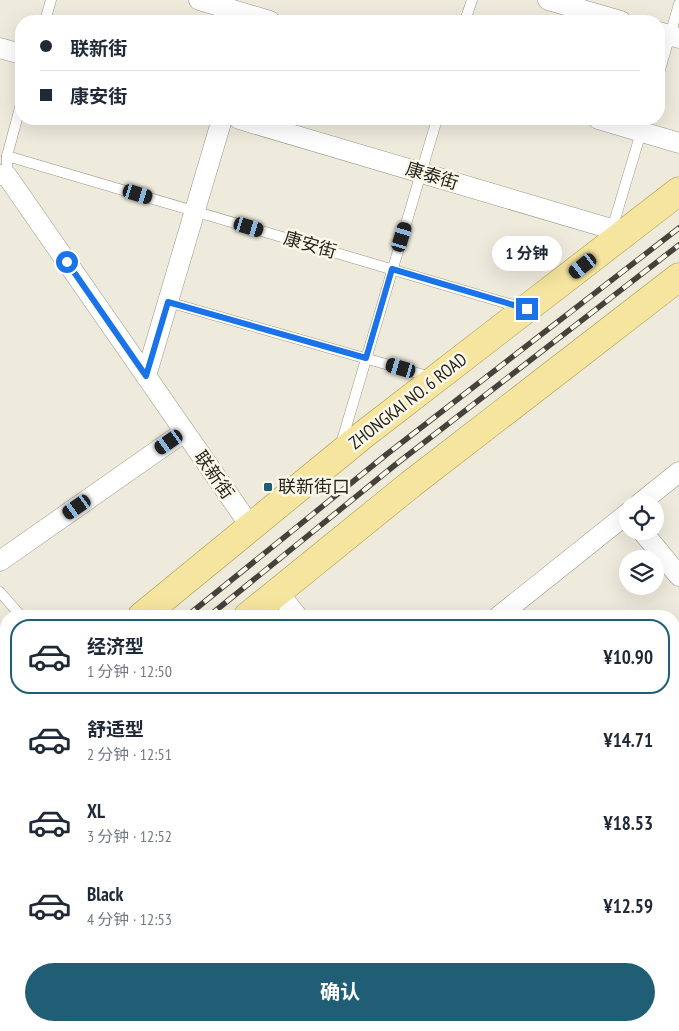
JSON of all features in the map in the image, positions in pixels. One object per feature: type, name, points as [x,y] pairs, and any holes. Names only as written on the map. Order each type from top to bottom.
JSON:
[{"type":"main road","name":"ZHONGKAI NO. 6 ROAD","points":[[149,610],[337,456],[527,309],[619,231],[679,192]]},
{"type":"main road","points":[[256,610],[411,484],[679,277]]},
{"type":"street","points":[[199,0],[258,15]]},
{"type":"street","points":[[548,0],[600,15]]},
{"type":"street","points":[[0,48],[15,52]]},
{"type":"street","points":[[146,376],[220,125]]},
{"type":"street","name":"康泰街","points":[[259,125],[619,231]]},
{"type":"street","points":[[643,125],[679,143]]},
{"type":"street","name":"联新街","points":[[3,176],[251,527]]},
{"type":"street","points":[[0,561],[184,432]]},
{"type":"street","points":[[650,495],[679,472]]},
{"type":"street","points":[[507,610],[619,520]]},
{"type":"street","points":[[649,540],[679,576]]},
{"type":"street","points":[[278,592],[292,610]]},
{"type":"lane","points":[[47,15],[51,0]]},
{"type":"lane","points":[[467,15],[472,0]]},
{"type":"lane","points":[[665,50],[679,4]]},
{"type":"lane","points":[[3,176],[15,125]]},
{"type":"lane","points":[[337,456],[435,125]]},
{"type":"lane","points":[[619,231],[643,125]]},
{"type":"lane","name":"康安街","points":[[7,156],[527,309]]},
{"type":"lane","points":[[168,302],[437,379]]},
{"type":"lane","points":[[0,592],[16,610]]},
{"type":"railway","points":[[194,610],[387,454],[679,228]]},
{"type":"railway","points":[[216,610],[395,465],[679,245]]},
{"type":"place","name":"联新街口","points":[[268,487]]},
{"type":"route","points":[[67,262],[146,376],[168,302],[366,358],[392,269],[527,309]]}]
